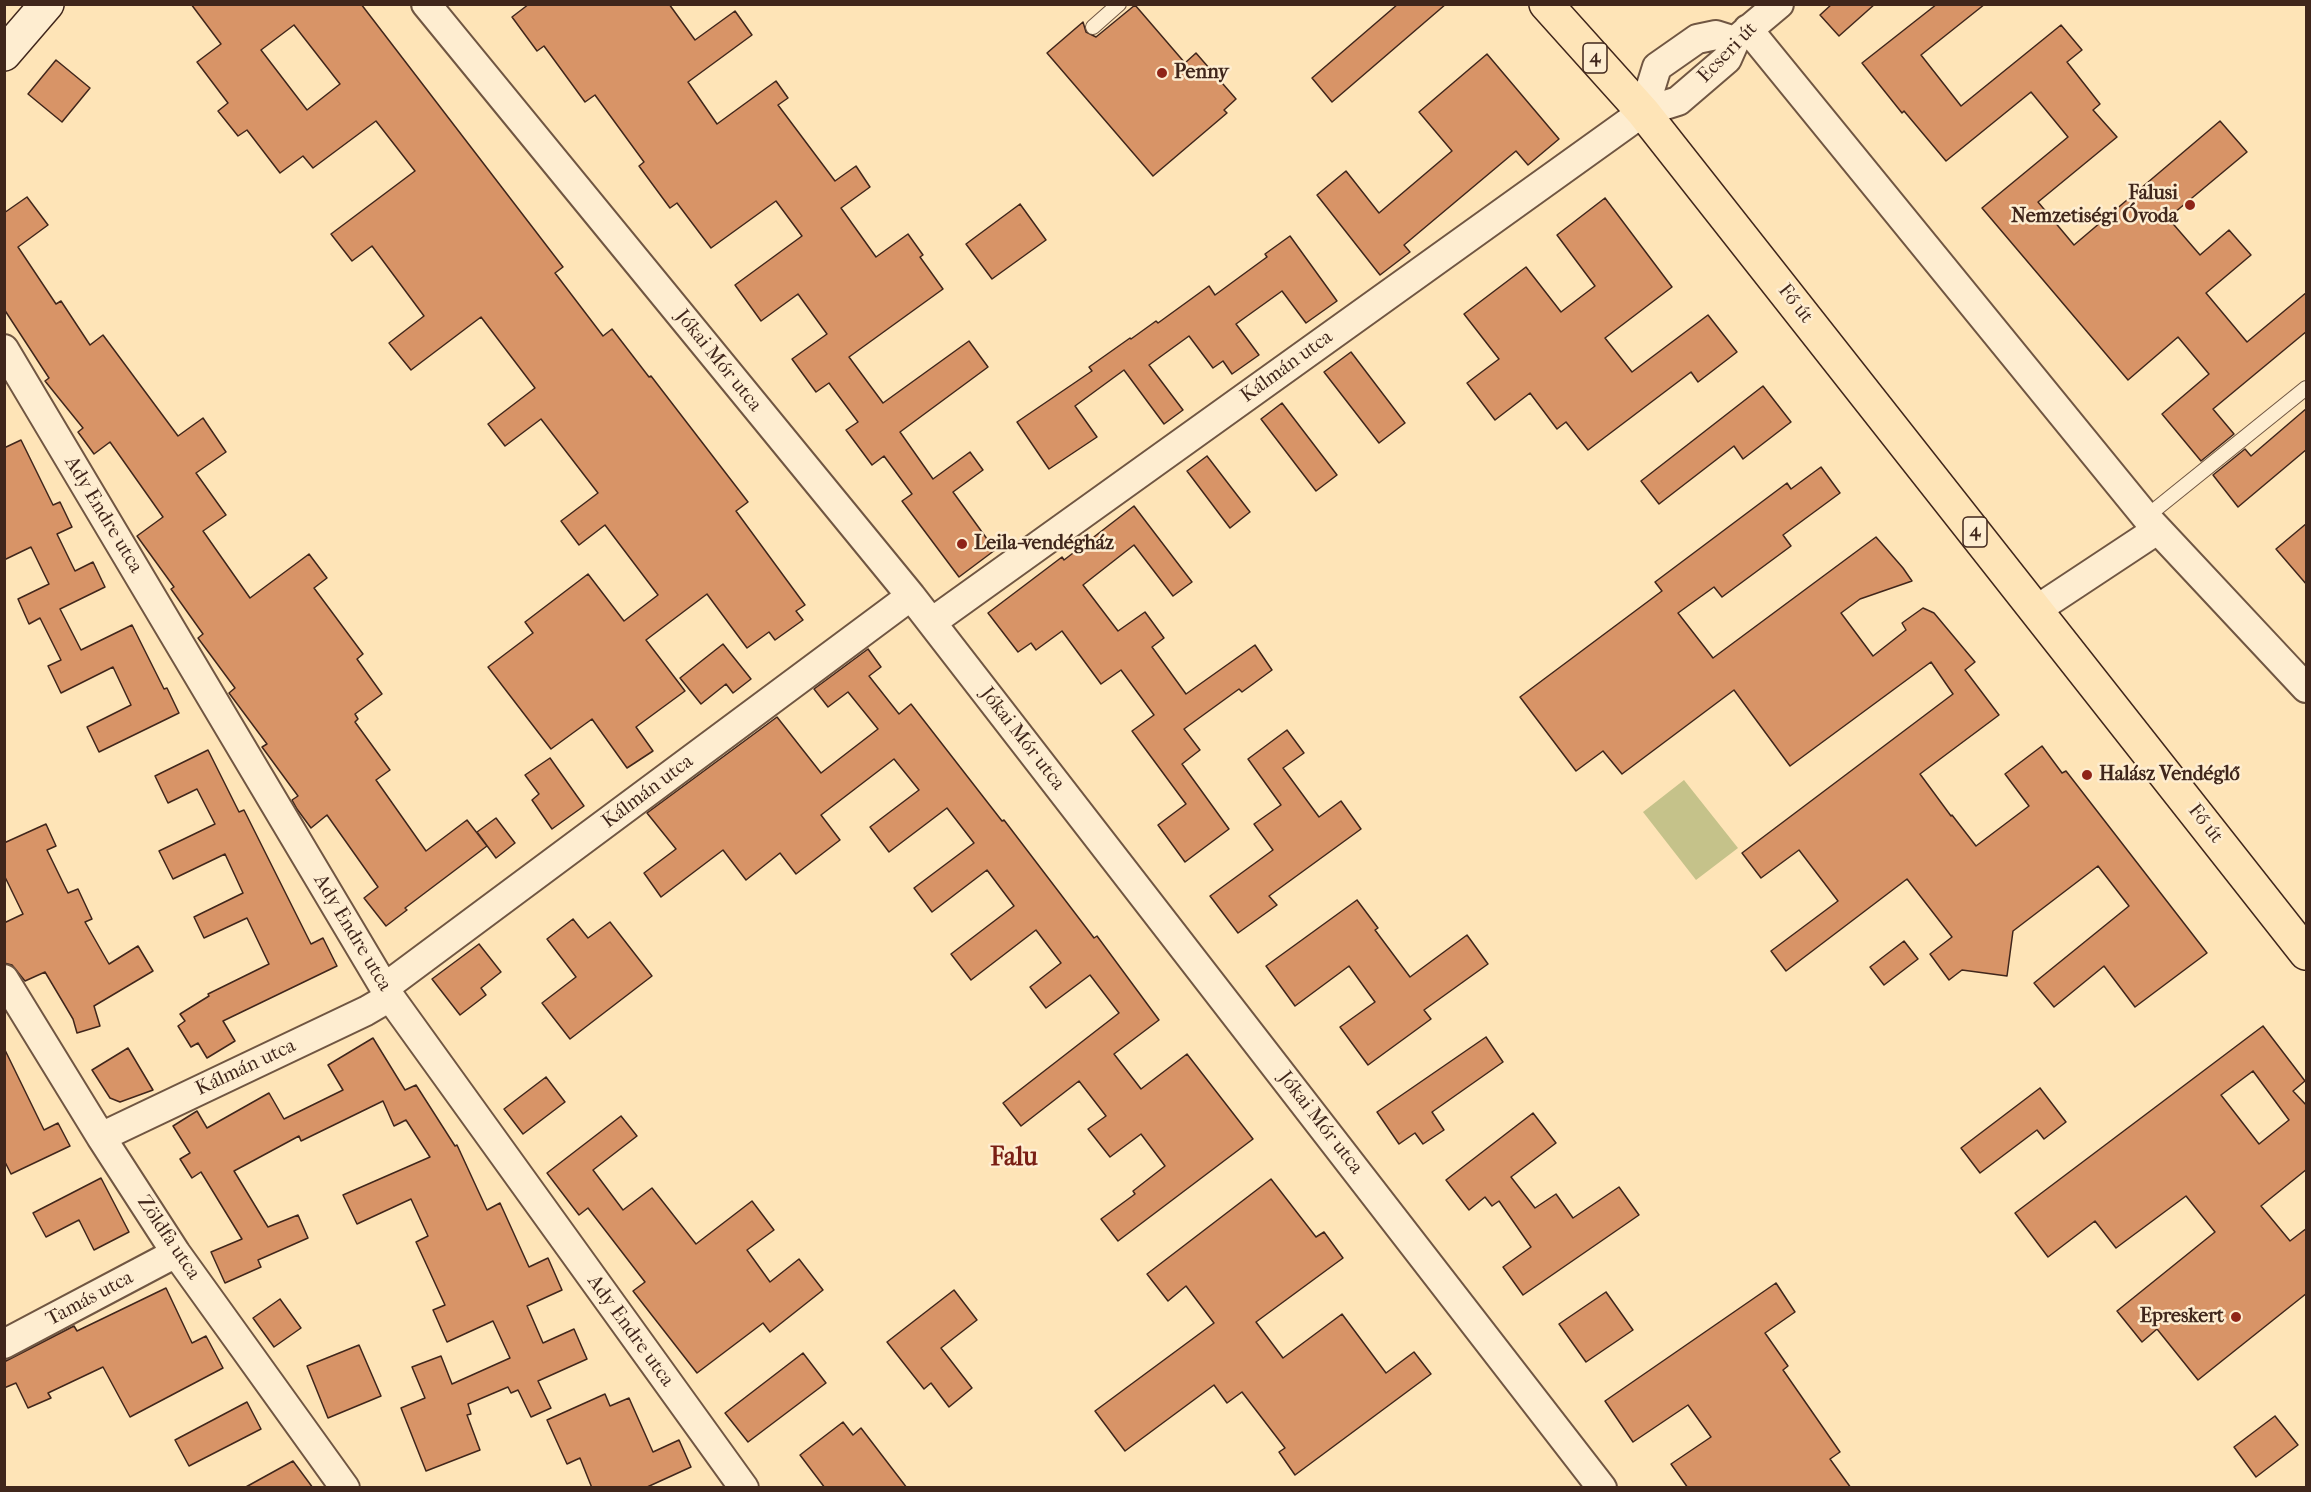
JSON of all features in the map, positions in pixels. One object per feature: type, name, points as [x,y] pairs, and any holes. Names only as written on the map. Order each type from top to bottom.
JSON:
[{"type":"main road","points":[[4,54],[47,4]]},
{"type":"main road","name":"Fő út","points":[[1546,4],[1643,112],[2307,953]]},
{"type":"street","name":"Jókai Mór utca","points":[[426,4],[932,622],[1602,1488]]},
{"type":"street","name":"Ecseri út","points":[[1643,112],[1678,101],[1727,59],[1742,35],[1778,5]]},
{"type":"street","points":[[1643,112],[1657,67],[1698,39],[1716,35],[1742,35],[2151,523],[2307,688]]},
{"type":"street","name":"Kálmán utca","points":[[932,622],[1643,112]]},
{"type":"street","name":"Ady Endre utca","points":[[4,349],[387,992],[744,1488]]},
{"type":"street","points":[[2036,610],[2151,523]]},
{"type":"street","name":"Kálmán utca","points":[[101,1137],[366,1011],[387,992],[911,596]]},
{"type":"street","name":"Zöldfa utca","points":[[4,979],[101,1137],[176,1253],[345,1488]]},
{"type":"street","name":"Tamás utca","points":[[4,1344],[176,1253]]},
{"type":"lane","points":[[1093,27],[1119,4]]},
{"type":"lane","points":[[2151,523],[2307,388]]},
{"type":"shaded area","points":[[1684,780],[1738,848],[1696,880],[1643,812]]},
{"type":"building","points":[[191,4],[361,4],[563,267],[555,273],[603,336],[612,329],[748,502],[736,511],[805,605],[796,611],[803,620],[775,640],[769,632],[747,648],[707,594],[646,640],[685,691],[636,727],[653,751],[627,768],[592,719],[551,749],[488,667],[533,633],[525,622],[588,574],[624,621],[658,595],[605,525],[579,545],[561,521],[598,493],[541,419],[505,446],[488,424],[535,388],[481,317],[411,370],[389,343],[424,316],[372,246],[352,261],[331,234],[415,171],[376,121],[313,168],[303,156],[280,173],[247,130],[238,136],[218,111],[228,103],[197,62],[221,44]],"holes":[[[294,25],[340,84],[307,110],[261,50]]]},
{"type":"building","points":[[529,4],[669,4],[695,40],[735,11],[752,35],[688,82],[717,124],[776,81],[788,98],[778,105],[835,181],[856,166],[870,187],[841,208],[876,257],[908,234],[923,255],[920,257],[943,289],[849,357],[883,403],[969,341],[988,367],[900,432],[933,479],[970,452],[983,470],[953,492],[995,550],[959,577],[902,501],[912,494],[884,456],[872,465],[846,430],[858,422],[829,383],[816,392],[792,359],[827,334],[798,294],[761,321],[735,285],[802,236],[776,201],[711,248],[677,203],[670,208],[639,166],[644,162],[595,95],[585,102],[544,46],[537,51],[512,17]]},
{"type":"building","points":[[1398,4],[1446,4],[1332,102],[1312,78]]},
{"type":"building","points":[[1832,4],[1875,4],[1839,36],[1820,15]]},
{"type":"building","points":[[1937,4],[1985,4],[1921,55],[1961,106],[2061,25],[2082,50],[2067,62],[2100,104],[2093,110],[2117,137],[2038,202],[2074,245],[2220,121],[2247,152],[2168,218],[2200,255],[2229,230],[2251,255],[2206,293],[2247,342],[2307,292],[2307,331],[2213,409],[2234,434],[2201,461],[2162,414],[2209,374],[2178,337],[2128,380],[1982,208],[2068,137],[2031,92],[1946,161],[1904,111],[1902,113],[1862,63]]},
{"type":"building","points":[[1135,5],[1185,63],[1196,53],[1236,99],[1224,110],[1227,113],[1153,176],[1047,53],[1083,22],[1086,32],[1096,37]]},
{"type":"building","points":[[1487,54],[1559,139],[1528,165],[1516,151],[1404,245],[1410,252],[1380,275],[1317,195],[1346,171],[1379,213],[1452,151],[1419,112]]},
{"type":"building","points":[[56,60],[90,88],[62,122],[28,94]]},
{"type":"building","points":[[27,197],[48,225],[18,247],[56,304],[61,301],[90,345],[103,335],[178,436],[203,418],[226,452],[196,473],[226,515],[203,531],[250,598],[309,554],[327,578],[314,588],[363,654],[357,659],[382,694],[355,714],[358,719],[355,722],[390,770],[376,780],[426,851],[467,820],[487,846],[405,908],[407,910],[386,926],[364,898],[378,887],[327,815],[311,828],[297,809],[292,800],[298,796],[262,747],[267,744],[229,693],[235,688],[198,638],[203,634],[171,589],[174,587],[137,536],[163,517],[110,442],[94,454],[78,432],[83,428],[45,381],[49,378],[4,309],[4,213]]},
{"type":"building","points":[[1605,198],[1672,287],[1605,338],[1632,372],[1708,315],[1737,352],[1698,382],[1691,372],[1588,450],[1566,422],[1557,429],[1530,393],[1495,420],[1467,383],[1499,359],[1464,314],[1526,267],[1561,312],[1595,286],[1557,235]]},
{"type":"building","points":[[1020,204],[1046,240],[992,279],[966,244]]},
{"type":"building","points":[[1290,236],[1337,301],[1306,323],[1282,291],[1236,324],[1259,355],[1232,374],[1223,361],[1213,368],[1189,336],[1149,365],[1183,410],[1164,424],[1124,370],[1075,406],[1097,437],[1049,469],[1017,422],[1092,371],[1089,367],[1156,321],[1158,323],[1209,286],[1215,295],[1267,257],[1265,254]]},
{"type":"building","points":[[1351,352],[1405,423],[1379,443],[1324,372]]},
{"type":"building","points":[[1763,386],[1791,422],[1743,459],[1734,446],[1659,504],[1641,481]]},
{"type":"building","points":[[1282,403],[1337,475],[1316,491],[1261,419]]},
{"type":"building","points":[[2307,408],[2307,449],[2238,507],[2213,475],[2245,449],[2251,456]]},
{"type":"building","points":[[21,440],[53,505],[60,502],[72,527],[57,534],[75,571],[93,562],[105,587],[60,609],[81,650],[132,625],[164,689],[167,688],[179,713],[99,752],[87,727],[131,705],[113,667],[61,693],[48,666],[61,660],[40,618],[29,624],[18,599],[49,584],[31,547],[4,560],[4,448]]},
{"type":"building","points":[[1207,456],[1250,512],[1230,528],[1187,471]]},
{"type":"building","points":[[1821,467],[1840,493],[1783,535],[1791,546],[1722,597],[1714,587],[1678,613],[1713,658],[1876,537],[1912,581],[1860,599],[1841,613],[1873,656],[1906,630],[1902,623],[1923,608],[1934,613],[1975,662],[1965,670],[1999,715],[1920,774],[1951,816],[1976,846],[2029,806],[2005,774],[2042,746],[2062,773],[2066,771],[2207,953],[2135,1007],[2104,966],[2054,1007],[2034,983],[2129,906],[2098,866],[2013,931],[2007,976],[1962,970],[1949,980],[1930,954],[1952,937],[1907,879],[1786,971],[1771,951],[1838,901],[1799,850],[1761,878],[1742,853],[1953,694],[1931,662],[1790,766],[1734,690],[1622,774],[1603,751],[1576,771],[1520,697],[1662,591],[1655,582],[1787,483],[1791,489]]},
{"type":"building","points":[[1134,506],[1192,582],[1173,596],[1134,545],[1083,585],[1118,631],[1145,612],[1164,638],[1152,647],[1186,694],[1255,645],[1272,670],[1242,692],[1239,689],[1184,729],[1200,750],[1182,764],[1229,829],[1185,862],[1158,825],[1186,804],[1132,731],[1154,715],[1121,670],[1101,684],[1062,631],[1036,650],[1031,643],[1018,652],[988,613],[1062,557],[1064,560]]},
{"type":"building","points":[[2307,523],[2307,585],[2276,549]]},
{"type":"building","points":[[723,644],[751,679],[733,693],[726,684],[701,704],[680,678]]},
{"type":"building","points":[[868,649],[881,667],[869,676],[899,714],[911,704],[1094,938],[1097,936],[1159,1020],[1114,1054],[1141,1089],[1187,1054],[1253,1139],[1118,1241],[1101,1219],[1135,1194],[1133,1191],[1165,1166],[1141,1134],[1110,1157],[1088,1129],[1106,1116],[1079,1081],[1021,1126],[1003,1103],[1119,1013],[1090,975],[1046,1008],[1030,987],[1061,963],[1036,930],[971,980],[951,954],[1014,906],[987,870],[932,912],[914,888],[974,843],[947,808],[889,852],[870,827],[919,790],[894,759],[821,815],[840,840],[796,874],[780,853],[746,880],[723,850],[661,897],[644,873],[676,849],[647,813],[777,717],[821,773],[878,729],[848,692],[828,707],[814,689]]},
{"type":"building","points":[[1287,730],[1304,753],[1283,768],[1319,817],[1341,801],[1361,829],[1269,896],[1277,905],[1238,933],[1210,896],[1273,850],[1254,824],[1281,805],[1248,759]]},
{"type":"building","points":[[208,750],[239,812],[244,810],[311,944],[323,938],[337,966],[223,1021],[235,1041],[207,1058],[198,1043],[191,1047],[178,1026],[185,1021],[180,1014],[209,996],[208,994],[269,964],[247,918],[204,938],[194,917],[243,893],[225,854],[173,879],[159,851],[215,824],[197,789],[168,803],[155,776]]},
{"type":"building","points":[[550,758],[584,806],[552,829],[532,800],[539,794],[525,775]]},
{"type":"building","points":[[496,818],[515,843],[496,858],[477,832]]},
{"type":"building","points":[[46,824],[56,846],[47,850],[68,893],[78,889],[92,919],[85,922],[109,964],[138,946],[153,971],[94,1006],[100,1026],[77,1033],[73,1019],[45,972],[25,981],[12,965],[4,963],[4,923],[23,914],[4,875],[4,843]]},
{"type":"building","points":[[1357,900],[1378,928],[1375,930],[1410,977],[1467,935],[1488,964],[1424,1010],[1431,1019],[1368,1065],[1340,1027],[1375,1002],[1349,966],[1295,1006],[1266,966]]},
{"type":"building","points":[[573,919],[588,938],[610,922],[652,976],[570,1039],[542,1003],[576,977],[547,939]]},
{"type":"building","points":[[1904,941],[1918,959],[1884,985],[1870,967]]},
{"type":"building","points":[[479,944],[501,972],[481,988],[486,995],[460,1015],[432,979]]},
{"type":"building","points":[[2263,1026],[2305,1081],[2293,1091],[2307,1106],[2307,1169],[2261,1206],[2290,1241],[2307,1228],[2307,1293],[2198,1380],[2157,1329],[2142,1342],[2117,1311],[2215,1232],[2186,1196],[2116,1248],[2095,1221],[2048,1257],[2015,1213]],"holes":[[[2253,1071],[2289,1120],[2259,1144],[2221,1095]]]},
{"type":"building","points":[[1486,1037],[1503,1062],[1432,1112],[1444,1130],[1423,1144],[1415,1133],[1399,1144],[1377,1112]]},
{"type":"building","points":[[373,1038],[405,1090],[416,1085],[455,1146],[457,1145],[487,1210],[500,1203],[529,1267],[548,1258],[562,1290],[527,1306],[543,1343],[574,1329],[587,1359],[538,1381],[551,1408],[531,1417],[518,1390],[511,1393],[508,1387],[468,1404],[471,1414],[467,1415],[480,1450],[426,1471],[401,1408],[425,1398],[412,1367],[441,1356],[452,1384],[510,1358],[493,1321],[447,1342],[433,1310],[445,1305],[416,1242],[428,1236],[411,1199],[357,1224],[343,1195],[430,1157],[406,1120],[394,1126],[383,1101],[301,1141],[299,1136],[234,1171],[268,1227],[298,1215],[308,1238],[258,1260],[261,1267],[225,1283],[211,1252],[242,1239],[201,1172],[192,1178],[180,1159],[190,1153],[173,1126],[197,1111],[207,1128],[269,1093],[284,1119],[343,1090],[328,1065]]},
{"type":"building","points":[[4,1048],[44,1130],[58,1123],[70,1146],[11,1174],[4,1160]]},
{"type":"building","points":[[128,1048],[153,1090],[120,1102],[110,1098],[92,1070]]},
{"type":"building","points":[[546,1077],[565,1102],[523,1134],[504,1109]]},
{"type":"building","points":[[2040,1088],[2066,1122],[2044,1139],[2037,1130],[1980,1173],[1961,1148]]},
{"type":"building","points":[[1533,1113],[1556,1143],[1511,1177],[1535,1208],[1556,1194],[1573,1218],[1619,1187],[1639,1215],[1523,1295],[1503,1267],[1531,1247],[1499,1201],[1492,1206],[1485,1197],[1469,1210],[1446,1180]]},
{"type":"building","points":[[621,1116],[637,1136],[593,1170],[623,1210],[652,1188],[696,1244],[752,1201],[774,1230],[747,1250],[770,1282],[799,1259],[823,1290],[770,1332],[763,1323],[697,1373],[633,1291],[645,1282],[588,1208],[579,1215],[547,1173]]},
{"type":"building","points":[[101,1178],[129,1232],[94,1250],[79,1220],[46,1237],[33,1213]]},
{"type":"building","points":[[1271,1179],[1316,1237],[1324,1232],[1343,1258],[1256,1322],[1283,1358],[1342,1314],[1386,1373],[1414,1352],[1431,1374],[1295,1475],[1279,1452],[1285,1448],[1242,1392],[1227,1403],[1214,1385],[1125,1451],[1095,1411],[1214,1323],[1186,1286],[1168,1301],[1147,1274]]},
{"type":"building","points":[[1776,1283],[1795,1312],[1765,1333],[1788,1366],[1783,1370],[1840,1452],[1830,1459],[1851,1488],[1688,1488],[1671,1464],[1711,1437],[1688,1405],[1633,1442],[1605,1401]]},
{"type":"building","points":[[166,1288],[192,1343],[206,1336],[223,1368],[130,1417],[103,1367],[48,1393],[51,1398],[28,1408],[16,1383],[4,1388],[4,1362],[74,1326],[77,1331]]},
{"type":"building","points":[[954,1290],[977,1320],[941,1348],[972,1388],[949,1407],[931,1383],[924,1389],[887,1342]]},
{"type":"building","points":[[1606,1292],[1633,1330],[1586,1362],[1559,1324]]},
{"type":"building","points":[[280,1299],[301,1328],[274,1347],[253,1318]]},
{"type":"building","points":[[359,1345],[381,1396],[328,1418],[307,1366]]},
{"type":"building","points":[[803,1353],[826,1383],[748,1442],[725,1413]]},
{"type":"building","points":[[605,1394],[610,1406],[629,1398],[653,1452],[679,1440],[691,1467],[645,1488],[592,1488],[580,1458],[567,1464],[547,1420]]},
{"type":"building","points":[[247,1402],[261,1429],[189,1466],[175,1440]]},
{"type":"building","points":[[2275,1416],[2298,1445],[2256,1477],[2234,1447]]},
{"type":"building","points":[[843,1422],[853,1435],[861,1428],[907,1488],[825,1488],[800,1455]]},
{"type":"building","points":[[293,1461],[313,1488],[244,1488]]},
{"type":"place","name":"Penny","points":[[1162,73]]},
{"type":"place","name":"Falusi Nemzetiségi Óvoda","points":[[2190,205]]},
{"type":"place","name":"Leila-vendégház","points":[[962,544]]},
{"type":"place","name":"Halász Vendéglő","points":[[2087,775]]},
{"type":"place","name":"Epreskert","points":[[2236,1317]]},
{"type":"district","name":"Falu","points":[[1014,1159]]}]
